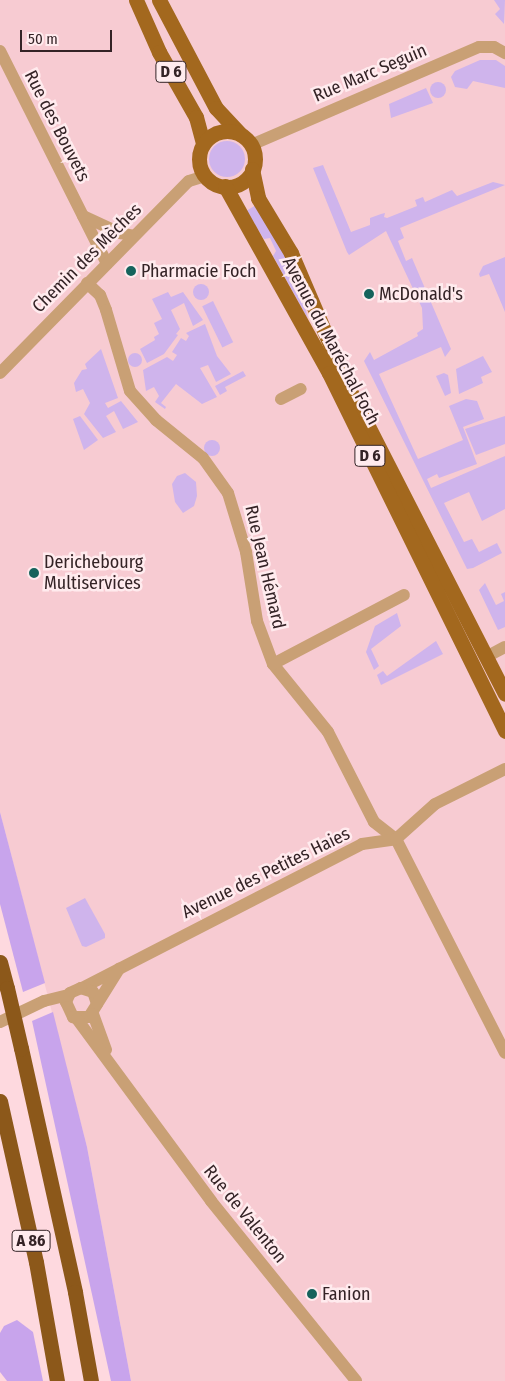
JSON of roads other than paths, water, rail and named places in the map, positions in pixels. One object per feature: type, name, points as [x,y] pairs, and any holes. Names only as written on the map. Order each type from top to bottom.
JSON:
[{"type":"highway","name":"A 86","points":[[0,962],[22,1048],[75,1292],[91,1381]]},
{"type":"highway","name":"A 86","points":[[0,1101],[36,1262],[57,1381]]},
{"type":"main road","name":"D 6","points":[[136,0],[159,52],[196,117],[203,144]]},
{"type":"main road","name":"D 6","points":[[159,0],[216,108],[240,134]]},
{"type":"main road","points":[[224,131],[240,134],[251,145],[254,153],[252,169],[242,182],[225,186],[205,176],[199,160],[203,144],[224,131]]},
{"type":"main road","name":"Avenue du Maréchal Foch","points":[[252,169],[258,198],[290,253],[350,391],[505,694]]},
{"type":"main road","name":"Avenue du Maréchal Foch","points":[[225,186],[329,373],[505,731]]},
{"type":"street","name":"Rue Marc Seguin","points":[[251,145],[479,47],[494,47],[505,53]]},
{"type":"street","name":"Rue des Bouvets","points":[[0,51],[107,264]]},
{"type":"street","name":"Chemin des Mèches","points":[[0,373],[189,181],[205,176]]},
{"type":"street","points":[[83,216],[120,234],[134,236]]},
{"type":"street","name":"Rue Jean Hémard","points":[[87,283],[100,295],[106,310],[130,391],[156,420],[203,458],[228,494],[246,552],[257,621],[273,664],[328,732],[374,822],[396,839]]},
{"type":"street","points":[[281,399],[301,389]]},
{"type":"street","points":[[273,664],[404,595]]},
{"type":"street","points":[[486,657],[505,647]]},
{"type":"street","points":[[505,769],[435,804],[396,839],[505,1053]]},
{"type":"street","name":"Avenue des Petites Haies","points":[[0,1022],[34,1006],[68,995],[362,844],[396,839]]},
{"type":"street","points":[[34,1006],[73,1015],[95,1009],[119,969]]},
{"type":"street","points":[[82,988],[93,992],[95,1009]]},
{"type":"street","points":[[68,995],[66,1002],[73,1015]]},
{"type":"street","name":"Rue de Valenton","points":[[95,1009],[108,1062]]},
{"type":"street","name":"Rue de Valenton","points":[[73,1015],[211,1201],[356,1381]]},
{"type":"place","name":"Pharmacie Foch","points":[[131,271]]},
{"type":"place","name":"McDonald's","points":[[369,294]]},
{"type":"place","name":"Derichebourg Multiservices","points":[[34,573]]},
{"type":"place","name":"Fanion","points":[[312,1294]]}]
